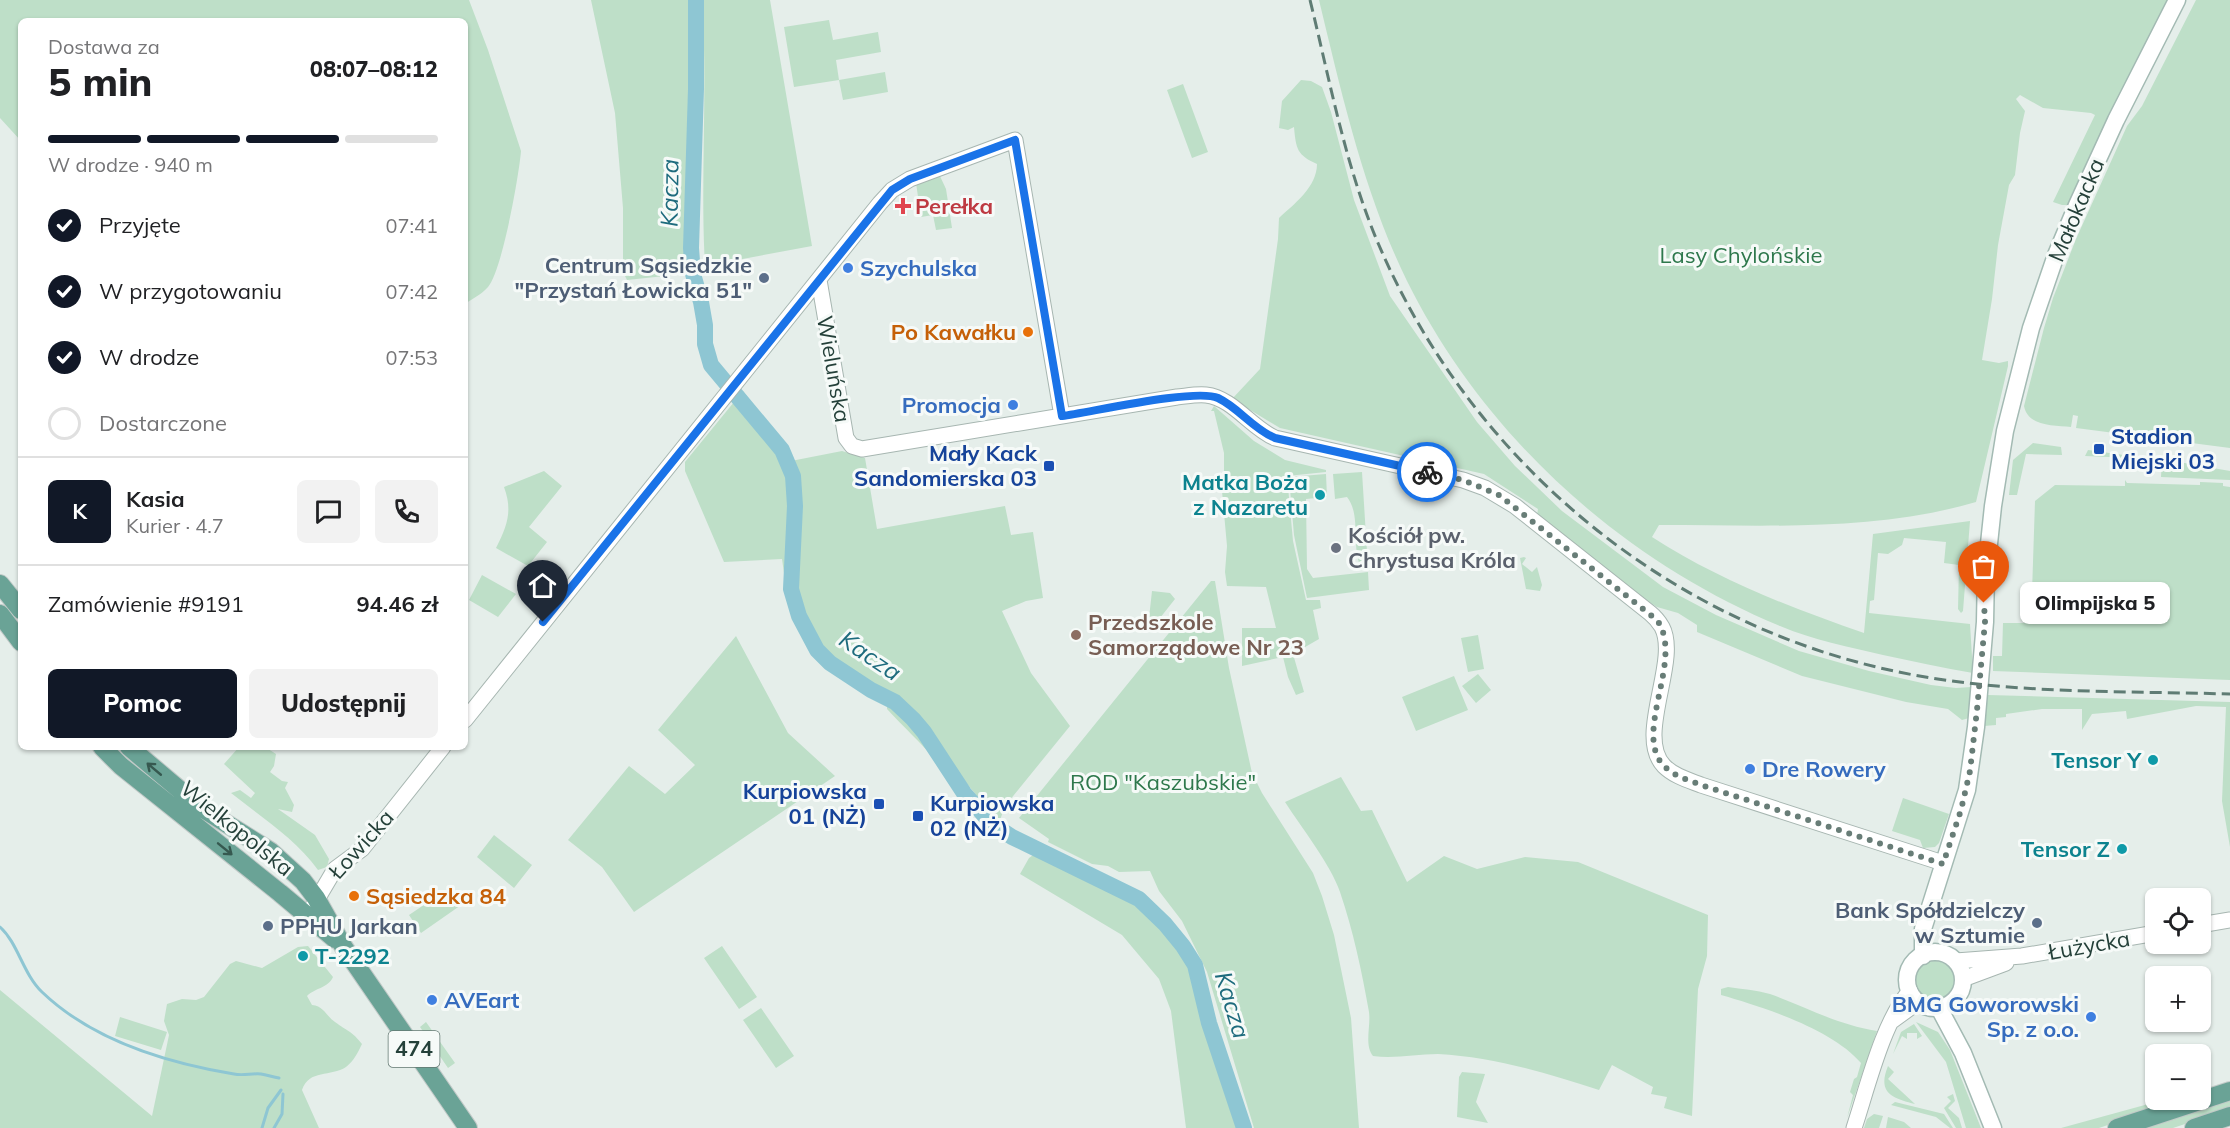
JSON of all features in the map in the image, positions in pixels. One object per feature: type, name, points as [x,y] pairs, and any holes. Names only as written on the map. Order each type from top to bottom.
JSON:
[{"type":"main road","name":"Małokacka","points":[[1929,954],[1923,929],[1967,790],[1973,752],[1985,622],[1986,572],[1993,506],[2005,431],[2031,328],[2056,255],[2116,120],[2177,0]]},
{"type":"main road","points":[[0,584],[18,606]]},
{"type":"main road","points":[[0,614],[18,638]]},
{"type":"main road","name":"Wielkopolska","points":[[105,750],[121,766],[343,946]]},
{"type":"main road","name":"Wielkopolska","points":[[133,750],[200,807],[285,863],[316,898],[343,946],[468,1128]]},
{"type":"main road","points":[[1929,954],[1943,954],[1956,961],[1961,969],[1962,988],[1946,1005],[1932,1008],[1914,996],[1908,981],[1909,971],[1915,962],[1929,954]]},
{"type":"main road","points":[[1946,1005],[1993,1128]]},
{"type":"main road","points":[[2117,1128],[2230,1091]]},
{"type":"main road","points":[[2194,1128],[2230,1116]]},
{"type":"street","points":[[468,716],[880,203],[900,184],[1015,140],[1062,416],[1178,397],[1209,395],[1228,405],[1266,435],[1463,480],[1499,495],[1650,613],[1663,628],[1666,650],[1654,740],[1658,757],[1672,772],[1701,785],[1943,864]]},
{"type":"street","name":"Wieluńska","points":[[819,280],[846,438],[852,446],[862,449],[1062,416]]},
{"type":"street","name":"Łowicka","points":[[308,916],[316,898],[335,869],[362,849],[441,750]]},
{"type":"street","points":[[2211,923],[2230,920]]},
{"type":"street","name":"Łużycka","points":[[1956,961],[2022,956],[2145,935]]},
{"type":"street","name":"Łużycka","points":[[1963,979],[2022,956]]},
{"type":"street","points":[[1854,1128],[1899,1003],[1914,996]]},
{"type":"green space","points":[[0,0],[469,0],[521,151],[517,181],[499,263],[488,287],[468,302],[468,18],[18,18],[18,138],[0,118]]},
{"type":"green space","points":[[591,0],[691,0],[693,57],[684,274],[627,280],[623,272],[623,208],[615,113]]},
{"type":"green space","points":[[702,0],[770,0],[812,246],[705,266]]},
{"type":"green space","name":"Lasy Chylońskie","points":[[1319,0],[2168,0],[2069,205],[2053,202],[2095,115],[2043,108],[2020,95],[2016,99],[2025,111],[2015,175],[2009,185],[1998,245],[1982,360],[1999,363],[2008,361],[2008,366],[1976,502],[1937,512],[1898,518],[1819,525],[1659,525],[1652,537],[1728,579],[1864,633],[1873,534],[1970,521],[1961,613],[1958,609],[1959,565],[1944,563],[1946,542],[1904,538],[1902,545],[1888,554],[1878,553],[1874,600],[1870,601],[1869,613],[1970,624],[1973,673],[1818,639],[1780,626],[1721,599],[1665,566],[1612,529],[1563,487],[1517,441],[1475,391],[1439,338],[1407,281],[1392,248],[1366,178],[1336,72]]},
{"type":"green space","points":[[2196,0],[2230,0],[2230,448],[2076,428],[2078,416],[2073,415],[2071,427],[2043,424],[2031,418],[2024,406],[2053,298],[2076,239],[2127,126],[2142,106]]},
{"type":"green space","points":[[829,20],[833,40],[878,32],[881,52],[836,60],[839,80],[794,87],[784,27]]},
{"type":"green space","points":[[885,72],[888,92],[843,100],[839,80]]},
{"type":"green space","points":[[1301,80],[1311,81],[1322,87],[1331,112],[1354,200],[1390,296],[1477,422],[1515,466],[1562,511],[1663,587],[1716,615],[1799,651],[1869,671],[1931,685],[1971,687],[1969,718],[1962,720],[1948,709],[1906,702],[1802,676],[1697,632],[1697,625],[1678,613],[1657,607],[1646,600],[1537,515],[1538,509],[1484,474],[1280,428],[1232,399],[1260,369],[1279,218],[1309,188],[1316,172],[1317,164],[1305,158],[1299,150],[1294,127],[1288,130],[1279,128],[1282,101]]},
{"type":"green space","points":[[1183,84],[1208,152],[1192,158],[1167,90]]},
{"type":"green space","points":[[939,174],[946,189],[952,228],[936,230],[933,215],[921,217],[916,183]]},
{"type":"green space","points":[[743,391],[785,448],[791,461],[842,451],[865,458],[877,529],[1005,506],[1011,535],[1033,532],[1043,598],[1026,601],[1002,611],[1031,673],[1070,726],[1005,806],[1000,820],[987,808],[940,751],[936,761],[887,709],[887,705],[828,670],[814,657],[789,608],[782,559],[724,562],[685,471],[685,462]]},
{"type":"green space","points":[[1214,406],[1254,441],[1285,460],[1326,470],[1326,472],[1287,476],[1293,541],[1306,600],[1320,600],[1321,608],[1313,610],[1319,639],[1293,654],[1304,692],[1296,695],[1283,657],[1242,666],[1242,628],[1276,628],[1266,587],[1227,586],[1225,572],[1227,546],[1221,480],[1224,478],[1224,453],[1214,411],[1211,411]]},
{"type":"green space","points":[[2033,443],[2061,447],[2062,455],[2026,454],[2017,495],[2009,495],[2013,460]]},
{"type":"green space","points":[[2088,450],[2131,456],[2131,458],[2085,456]]},
{"type":"green space","points":[[2162,459],[2230,471],[2230,480],[2161,477]]},
{"type":"green space","points":[[544,471],[562,486],[529,527],[547,542],[528,566],[496,548],[508,518],[507,496],[504,487]]},
{"type":"green space","points":[[1362,472],[1368,568],[1362,569],[1357,551],[1354,513],[1347,497],[1335,499],[1333,474]]},
{"type":"green space","points":[[1326,474],[1327,497],[1306,499],[1307,569],[1313,578],[1368,572],[1369,590],[1307,598],[1294,535],[1289,477]]},
{"type":"green space","points":[[2125,480],[2127,483],[2200,485],[2200,482],[2223,483],[2223,486],[2230,487],[2230,680],[1993,671],[1993,656],[2002,656],[2003,623],[2031,623],[2035,501],[2055,485],[2125,486]]},
{"type":"green space","points":[[1520,558],[1526,558],[1522,564],[1532,572],[1537,567],[1542,585],[1540,591],[1526,589]]},
{"type":"green space","points":[[482,575],[516,594],[498,617],[469,600]]},
{"type":"green space","name":"ROD \"Kaszubskie\"","points":[[1211,581],[1215,581],[1229,668],[1252,773],[1262,793],[1313,873],[1334,935],[1351,1018],[1359,1128],[1254,1128],[1207,972],[1182,921],[1159,891],[1150,871],[1119,872],[1108,866],[1092,864],[1048,842],[1049,839],[1019,818]]},
{"type":"green space","points":[[1152,591],[1170,593],[1175,599],[1160,618],[1149,618]]},
{"type":"green space","points":[[1478,635],[1484,669],[1468,672],[1461,638]]},
{"type":"green space","points":[[736,636],[788,733],[835,776],[634,912],[602,867],[568,840],[629,766],[665,794],[695,765],[658,730]]},
{"type":"green space","points":[[1478,674],[1491,690],[1476,703],[1462,686]]},
{"type":"green space","points":[[1454,676],[1468,710],[1416,731],[1402,697]]},
{"type":"green space","points":[[1988,695],[2230,702],[2230,847],[2222,801],[2226,707],[2196,706],[2127,719],[2126,711],[2092,714],[2082,730],[2082,709],[2042,709],[2006,714],[2006,717],[1996,718],[1996,725],[1984,726]]},
{"type":"green space","points":[[236,750],[270,750],[276,754],[274,766],[270,772],[282,781],[288,782],[285,788],[294,805],[292,812],[278,809],[315,835],[329,859],[327,867],[318,870],[289,838],[231,793],[240,790],[251,798],[255,793],[224,764]]},
{"type":"green space","points":[[1341,777],[1361,811],[1372,810],[1407,882],[1444,856],[1477,869],[1525,857],[1578,862],[1708,915],[1707,956],[1698,989],[1692,1116],[1664,1108],[1667,1097],[1651,1094],[1653,1087],[1612,1065],[1599,1090],[1540,1072],[1479,1058],[1438,1054],[1373,1056],[1368,1041],[1369,1012],[1363,982],[1340,892],[1323,858],[1285,802]]},
{"type":"green space","points":[[1903,798],[1949,814],[1939,843],[1935,847],[1923,848],[1920,840],[1892,831]]},
{"type":"green space","points":[[494,835],[532,865],[514,888],[477,857]]},
{"type":"green space","points":[[1036,853],[1138,902],[1172,939],[1187,963],[1240,1128],[1186,1128],[1171,1011],[1159,979],[1122,935],[1020,874],[1029,858]]},
{"type":"green space","points":[[452,886],[464,903],[421,933],[409,915]]},
{"type":"green space","points":[[308,946],[333,977],[331,981],[307,996],[312,1005],[322,1009],[362,1044],[354,1059],[346,1067],[315,1076],[305,1083],[302,1090],[319,1128],[0,1128],[0,990],[152,1116],[169,1035],[164,1021],[167,1004],[182,999],[196,1000],[204,997],[230,964],[236,961],[262,968],[298,947]]},
{"type":"green space","points":[[722,946],[757,997],[739,1009],[704,958]]},
{"type":"green space","points":[[1935,961],[1949,966],[1954,980],[1949,994],[1935,999],[1921,994],[1916,980],[1921,966]]},
{"type":"green space","points":[[1728,987],[1770,994],[1835,1020],[1877,1031],[1847,1118],[1853,1095],[1850,1092],[1861,1063],[1833,1040],[1815,1030],[1776,1013],[1721,995],[1721,989]]},
{"type":"green space","points":[[761,1008],[794,1056],[776,1068],[743,1020]]},
{"type":"green space","points":[[120,1017],[167,1032],[161,1050],[115,1036]]},
{"type":"green space","points":[[426,1022],[455,1063],[448,1068],[420,1027]]},
{"type":"green space","points":[[1916,1022],[1938,1032],[1950,1050],[1981,1128],[1966,1128],[1946,1062]]},
{"type":"green space","points":[[1914,1024],[1922,1036],[1917,1039],[1917,1033],[1907,1033],[1907,1039],[1902,1036],[1893,1054],[1901,1032]]},
{"type":"green space","points":[[1888,1066],[1894,1072],[1888,1079],[1915,1104],[1889,1093],[1884,1082]]},
{"type":"green space","points":[[1462,1072],[1485,1074],[1476,1102],[1488,1123],[1457,1117],[1459,1077]]},
{"type":"green space","points":[[1953,1094],[1955,1101],[1948,1108],[1959,1118],[1962,1128],[1956,1128],[1944,1108],[1951,1101],[1947,1097]]},
{"type":"green space","points":[[2230,1097],[2230,1109],[2173,1128],[2137,1128],[2191,1110],[2211,1110],[2211,1103]]},
{"type":"green space","points":[[1895,1102],[1944,1114],[1953,1128],[1936,1117],[1891,1105]]},
{"type":"green space","points":[[2145,1105],[2145,1110],[2152,1110],[2099,1128],[2061,1128]]},
{"type":"green space","points":[[1874,1114],[1883,1116],[1879,1128],[1864,1128],[1867,1119]]},
{"type":"green space","points":[[1888,1117],[1904,1122],[1911,1128],[1886,1128]]},
{"type":"waterway","name":"Kacza","points":[[696,0],[691,248],[693,274],[701,302],[705,325],[705,344],[711,365],[782,450],[793,476],[795,506],[791,589],[799,616],[817,650],[830,663],[871,690],[895,702],[913,719],[964,793],[992,824],[1012,837],[1139,899],[1165,924],[1195,965],[1209,1023],[1244,1128]]},
{"type":"waterway","points":[[0,927],[11,941],[35,985],[62,1009],[84,1024],[157,1056],[237,1075],[261,1074],[279,1078]]},
{"type":"waterway","points":[[262,1128],[268,1108],[281,1090]]},
{"type":"waterway","points":[[274,1128],[282,1114],[283,1094]]},
{"type":"railway","points":[[1310,0],[1356,184],[1378,243],[1419,324],[1468,398],[1526,466],[1592,526],[1664,578],[1743,620],[1826,653],[1914,675],[1992,686],[2230,694]]},
{"type":"way so far","points":[[1427,472],[1463,480],[1499,495],[1657,620],[1666,638],[1666,650],[1654,740],[1658,757],[1663,765],[1672,772],[1701,785],[1943,864],[1967,790],[1973,752],[1985,622],[1984,603]]},
{"type":"place","name":"Perełka","points":[[903,206]]},
{"type":"place","name":"Szychulska","points":[[848,268]]},
{"type":"place","name":"Centrum Sąsiedzkie \"Przystań Łowicka 51\"","points":[[764,278]]},
{"type":"place","name":"Po Kawałku","points":[[1028,332]]},
{"type":"place","name":"Promocja","points":[[1013,405]]},
{"type":"place","name":"Stadion Miejski 03","points":[[2099,449]]},
{"type":"place","name":"Mały Kack Sandomierska 03","points":[[1049,466]]},
{"type":"place","name":"Matka Boża z Nazaretu","points":[[1320,495]]},
{"type":"place","name":"Kościół pw. Chrystusa Króla","points":[[1336,548]]},
{"type":"place","name":"Olimpijska 5","points":[[1984,603]]},
{"type":"place","name":"Przedszkole Samorządowe Nr 23","points":[[1076,635]]},
{"type":"place","name":"Tensor Y","points":[[2153,760]]},
{"type":"place","name":"Dre Rowery","points":[[1750,769]]},
{"type":"place","name":"Kurpiowska 01 (NŻ)","points":[[879,804]]},
{"type":"place","name":"Kurpiowska 02 (NŻ)","points":[[918,816]]},
{"type":"place","name":"Tensor Z","points":[[2122,849]]},
{"type":"place","name":"Sąsiedzka 84","points":[[354,896]]},
{"type":"place","name":"Bank Spółdzielczy w Sztumie","points":[[2037,923]]},
{"type":"place","name":"PPHU Jarkan","points":[[268,926]]},
{"type":"place","name":"T-2292","points":[[303,956]]},
{"type":"place","name":"AVEart","points":[[432,1000]]},
{"type":"place","name":"BMG Goworowski Sp. z o.o.","points":[[2091,1017]]},
{"type":"route","points":[[543,622],[892,190],[910,179],[1015,140],[1062,416],[1178,397],[1209,395],[1228,405],[1266,435],[1427,472]]}]
